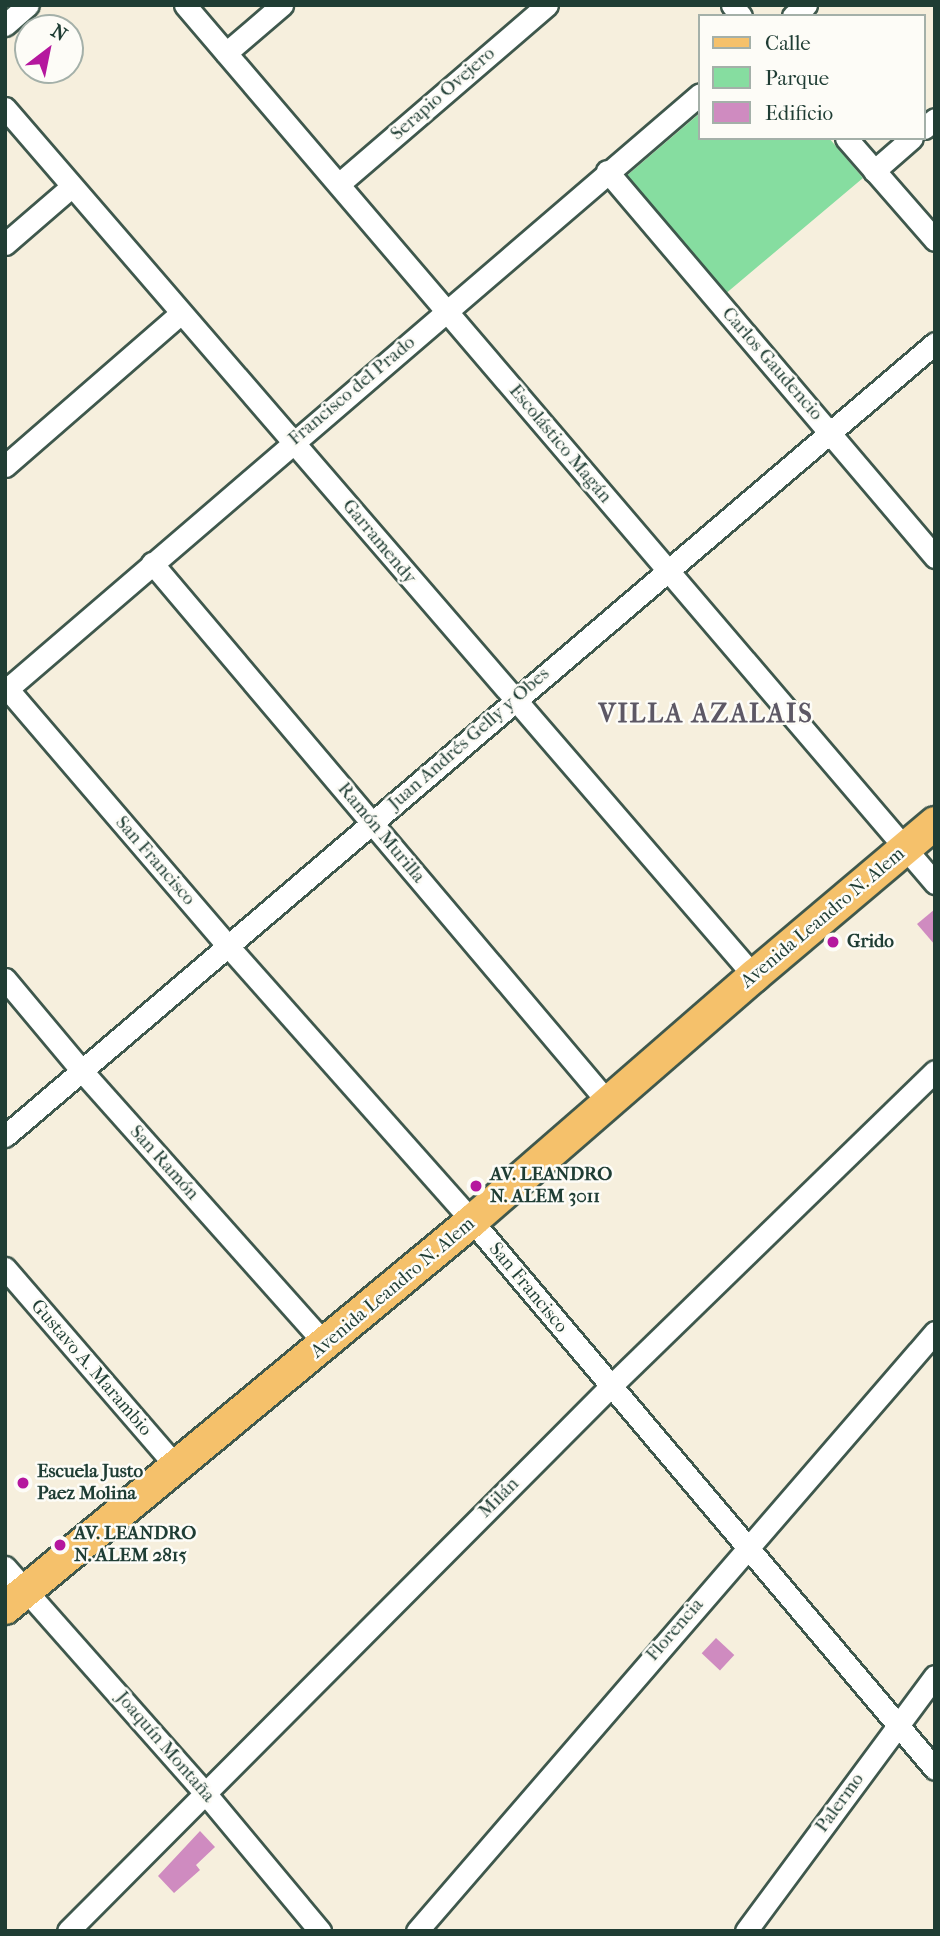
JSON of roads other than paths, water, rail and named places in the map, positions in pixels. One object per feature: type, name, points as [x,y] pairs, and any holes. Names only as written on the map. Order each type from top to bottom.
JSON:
[{"type":"main road","name":"Avenida Leandro N. Alem","points":[[16,1599],[326,1345],[935,823]]},
{"type":"street","points":[[5,25],[28,5]]},
{"type":"street","name":"Escolástico Magán","points":[[186,5],[935,883]]},
{"type":"street","points":[[226,53],[282,5]]},
{"type":"street","name":"Serapio Ovejero","points":[[340,183],[547,5]]},
{"type":"street","name":"Francisco del Prado","points":[[6,689],[698,96]]},
{"type":"street","name":"Garramendy","points":[[5,108],[513,700],[754,976]]},
{"type":"street","points":[[848,140],[935,240]]},
{"type":"street","points":[[874,171],[910,140]]},
{"type":"street","name":"Carlos Gaudencio","points":[[607,172],[935,557]]},
{"type":"street","points":[[5,244],[71,187]]},
{"type":"street","points":[[5,466],[181,313]]},
{"type":"street","name":"Juan Andrés Gelly y Obes","points":[[5,1136],[513,700],[935,343]]},
{"type":"street","name":"Ramón Murilla","points":[[152,563],[601,1094],[611,1101]]},
{"type":"street","name":"San Francisco","points":[[6,689],[228,946],[472,1221],[935,1769]]},
{"type":"street","name":"San Ramón","points":[[5,979],[82,1071],[326,1345]]},
{"type":"street","name":"Milán","points":[[68,1931],[612,1385],[935,1071]]},
{"type":"street","name":"Gustavo A. Marambio","points":[[5,1268],[177,1467]]},
{"type":"street","name":"Florencia","points":[[417,1931],[746,1547],[935,1332]]},
{"type":"street","name":"Joaquín Montaña","points":[[5,1567],[16,1599],[205,1793],[320,1931]]},
{"type":"street","name":"Palermo","points":[[746,1931],[935,1676]]},
{"type":"place","name":"Grido","points":[[833,942]]},
{"type":"place","name":"AV. LEANDRO N. ALEM 3011","points":[[476,1186]]},
{"type":"place","name":"Escuela Justo Paez Molina","points":[[23,1483]]},
{"type":"place","name":"AV. LEANDRO N. ALEM 2815","points":[[60,1545]]},
{"type":"district","name":"VILLA AZALAIS","points":[[706,714]]}]
